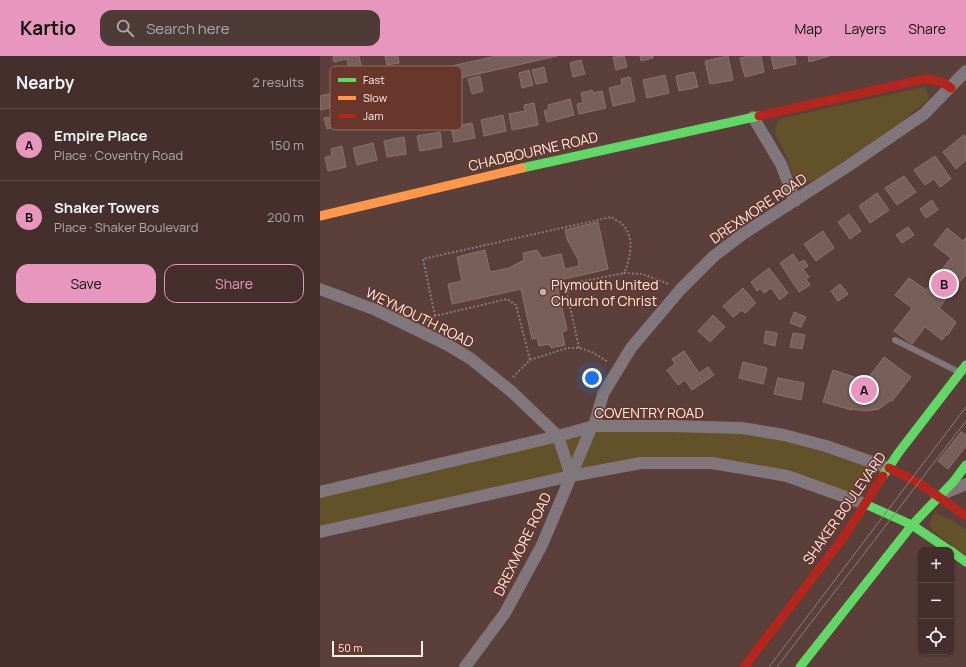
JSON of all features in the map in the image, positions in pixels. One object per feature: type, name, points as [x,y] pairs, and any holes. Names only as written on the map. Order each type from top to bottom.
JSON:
[{"type":"street","name":"DREXMORE ROAD","points":[[465,667],[505,613],[542,545],[593,426],[603,394],[615,373],[651,322],[714,256],[744,234],[924,114],[966,71]]},
{"type":"street","name":"CHADBOURNE ROAD","points":[[320,216],[540,164],[925,79],[942,82],[951,88]]},
{"type":"street","points":[[753,117],[781,164],[795,201]]},
{"type":"street","name":"WEYMOUTH ROAD","points":[[320,290],[376,310],[448,345],[465,355],[512,392],[558,436],[571,476]]},
{"type":"street","name":"SHAKER BOULEVARD","points":[[744,667],[843,538],[889,468],[963,368]]},
{"type":"street","name":"COVENTRY ROAD","points":[[320,492],[558,436],[593,426],[742,428],[784,435],[826,446],[889,468],[912,479],[939,496],[966,516]]},
{"type":"street","points":[[320,532],[571,476],[641,463],[712,463],[787,476],[865,504],[912,525],[944,547]]},
{"type":"street","points":[[800,667],[912,525],[966,465]]},
{"type":"street","points":[[939,496],[966,484]]},
{"type":"street","points":[[954,554],[966,562]]},
{"type":"lane","points":[[895,340],[963,368]]},
{"type":"path","points":[[435,316],[423,258],[611,217],[624,226],[629,237],[631,250],[624,273]]},
{"type":"path","points":[[579,348],[567,292],[570,286],[574,283],[624,273],[642,274],[671,286]]},
{"type":"path","points":[[427,320],[435,316],[507,299],[516,305],[530,360]]},
{"type":"path","points":[[513,377],[530,360],[567,348],[579,348],[592,352],[608,362]]},
{"type":"shaded area","points":[[924,87],[929,94],[928,100],[900,123],[814,181],[805,183],[793,176],[784,150],[776,136],[775,131],[778,122],[782,118]]},
{"type":"shaded area","points":[[592,426],[742,428],[873,461],[864,476],[856,485],[842,495],[712,463],[641,463],[320,532],[320,492]]},
{"type":"shaded area","points":[[936,513],[952,520],[966,530],[966,556],[933,531],[930,525],[931,518]]},
{"type":"building","points":[[333,56],[359,56],[361,66],[348,66],[347,59],[334,62]]},
{"type":"building","points":[[385,56],[398,56],[399,63],[387,65]]},
{"type":"building","points":[[496,56],[557,56],[462,78],[462,66],[452,66]]},
{"type":"building","points":[[624,56],[627,67],[616,70],[613,57]]},
{"type":"building","points":[[640,56],[653,56],[653,58],[641,61]]},
{"type":"building","points":[[728,56],[733,80],[710,84],[705,61]]},
{"type":"building","points":[[748,56],[761,56],[764,72],[745,77],[740,58]]},
{"type":"building","points":[[771,56],[795,56],[796,64],[774,69]]},
{"type":"building","points":[[808,56],[829,56],[809,62]]},
{"type":"building","points":[[581,60],[585,74],[573,77],[570,63]]},
{"type":"building","points":[[544,67],[547,82],[536,84],[532,70]]},
{"type":"building","points":[[529,70],[533,85],[522,88],[519,73]]},
{"type":"building","points":[[694,72],[698,87],[679,91],[676,76]]},
{"type":"building","points":[[665,75],[669,93],[647,98],[643,80]]},
{"type":"building","points":[[480,76],[483,91],[472,94],[468,79]]},
{"type":"building","points":[[630,77],[635,101],[613,106],[609,88],[622,85],[621,79]]},
{"type":"building","points":[[592,90],[593,93],[602,91],[606,108],[579,114],[577,104],[583,103],[581,93]]},
{"type":"building","points":[[330,94],[330,108],[320,110],[320,96]]},
{"type":"building","points":[[570,99],[574,115],[547,122],[544,111],[549,109],[548,105]]},
{"type":"building","points":[[534,103],[538,125],[512,130],[509,114],[525,111],[524,105]]},
{"type":"building","points":[[503,115],[506,131],[484,136],[481,120]]},
{"type":"building","points":[[330,117],[330,128],[327,129],[324,118]]},
{"type":"building","points":[[472,123],[475,138],[454,142],[452,130],[462,130],[462,125]]},
{"type":"building","points":[[440,132],[442,147],[420,151],[417,136]]},
{"type":"building","points":[[964,135],[966,138],[966,160],[956,169],[943,152]]},
{"type":"building","points":[[404,137],[406,154],[387,157],[384,141]]},
{"type":"building","points":[[373,143],[377,160],[357,165],[353,148]]},
{"type":"building","points":[[342,146],[346,167],[328,171],[325,157],[332,156],[331,149]]},
{"type":"building","points":[[935,156],[951,179],[940,187],[934,179],[925,185],[914,170]]},
{"type":"building","points":[[904,176],[916,192],[897,205],[885,188]]},
{"type":"building","points":[[877,193],[889,210],[870,223],[859,206]]},
{"type":"building","points":[[932,200],[938,210],[926,218],[920,209]]},
{"type":"building","points":[[849,214],[861,231],[850,239],[838,222]]},
{"type":"building","points":[[598,222],[608,269],[556,281],[567,330],[562,333],[565,345],[551,348],[549,344],[539,346],[537,338],[532,339],[521,289],[452,304],[448,284],[462,281],[457,257],[485,250],[490,272],[509,268],[524,260],[523,253],[537,250],[542,258],[561,254],[565,269],[579,266],[578,259],[567,239],[565,230]]},
{"type":"building","points":[[908,227],[914,235],[902,243],[896,235]]},
{"type":"building","points":[[947,228],[963,241],[966,237],[966,274],[939,308],[956,322],[948,335],[946,335],[942,340],[925,327],[912,344],[894,331],[912,308],[895,295],[909,278],[926,290],[951,258],[934,245]]},
{"type":"building","points":[[823,231],[834,248],[816,261],[804,244]]},
{"type":"building","points":[[793,254],[799,263],[804,260],[808,266],[803,269],[809,277],[806,279],[810,285],[799,292],[780,263]]},
{"type":"building","points":[[769,268],[788,293],[780,300],[771,288],[764,293],[760,288],[757,291],[751,282]]},
{"type":"building","points":[[840,284],[848,294],[838,301],[831,291]]},
{"type":"building","points":[[743,288],[756,303],[745,313],[742,310],[733,317],[723,306]]},
{"type":"building","points":[[794,312],[806,317],[801,327],[790,323]]},
{"type":"building","points":[[713,315],[725,327],[710,342],[698,331]]},
{"type":"building","points":[[766,331],[777,333],[775,346],[764,343]]},
{"type":"building","points":[[793,333],[805,335],[802,349],[790,347]]},
{"type":"building","points":[[684,351],[699,373],[708,367],[714,375],[692,390],[685,380],[678,385],[667,370],[675,364],[672,359]]},
{"type":"building","points":[[884,357],[911,377],[892,401],[891,400],[879,409],[865,411],[852,410],[823,402],[833,370],[866,381]]},
{"type":"building","points":[[743,362],[767,368],[763,384],[739,378]]},
{"type":"building","points":[[778,378],[804,383],[801,400],[774,394]]},
{"type":"building","points":[[961,432],[966,435],[966,446],[948,469],[938,461]]},
{"type":"tram line","points":[[769,667],[966,407]]},
{"type":"tram line","points":[[777,667],[966,421]]},
{"type":"traffic: fast","points":[[522,168],[759,116]]},
{"type":"traffic: fast","points":[[883,476],[899,452],[966,365]]},
{"type":"traffic: fast","points":[[800,667],[912,525],[954,481],[966,465]]},
{"type":"traffic: fast","points":[[865,504],[912,525],[945,547]]},
{"type":"traffic: fast","points":[[954,553],[966,562]]},
{"type":"traffic: slow","points":[[320,216],[522,168]]},
{"type":"traffic: jam","points":[[759,116],[925,79],[942,82],[951,88]]},
{"type":"traffic: jam","points":[[889,468],[919,483],[966,516]]},
{"type":"traffic: jam","points":[[744,667],[843,538],[883,476]]},
{"type":"place","name":"Shaker Towers","points":[[944,284]]},
{"type":"place","name":"Plymouth United Church of Christ","points":[[543,292]]},
{"type":"place","name":"Empire Place","points":[[864,390]]}]
